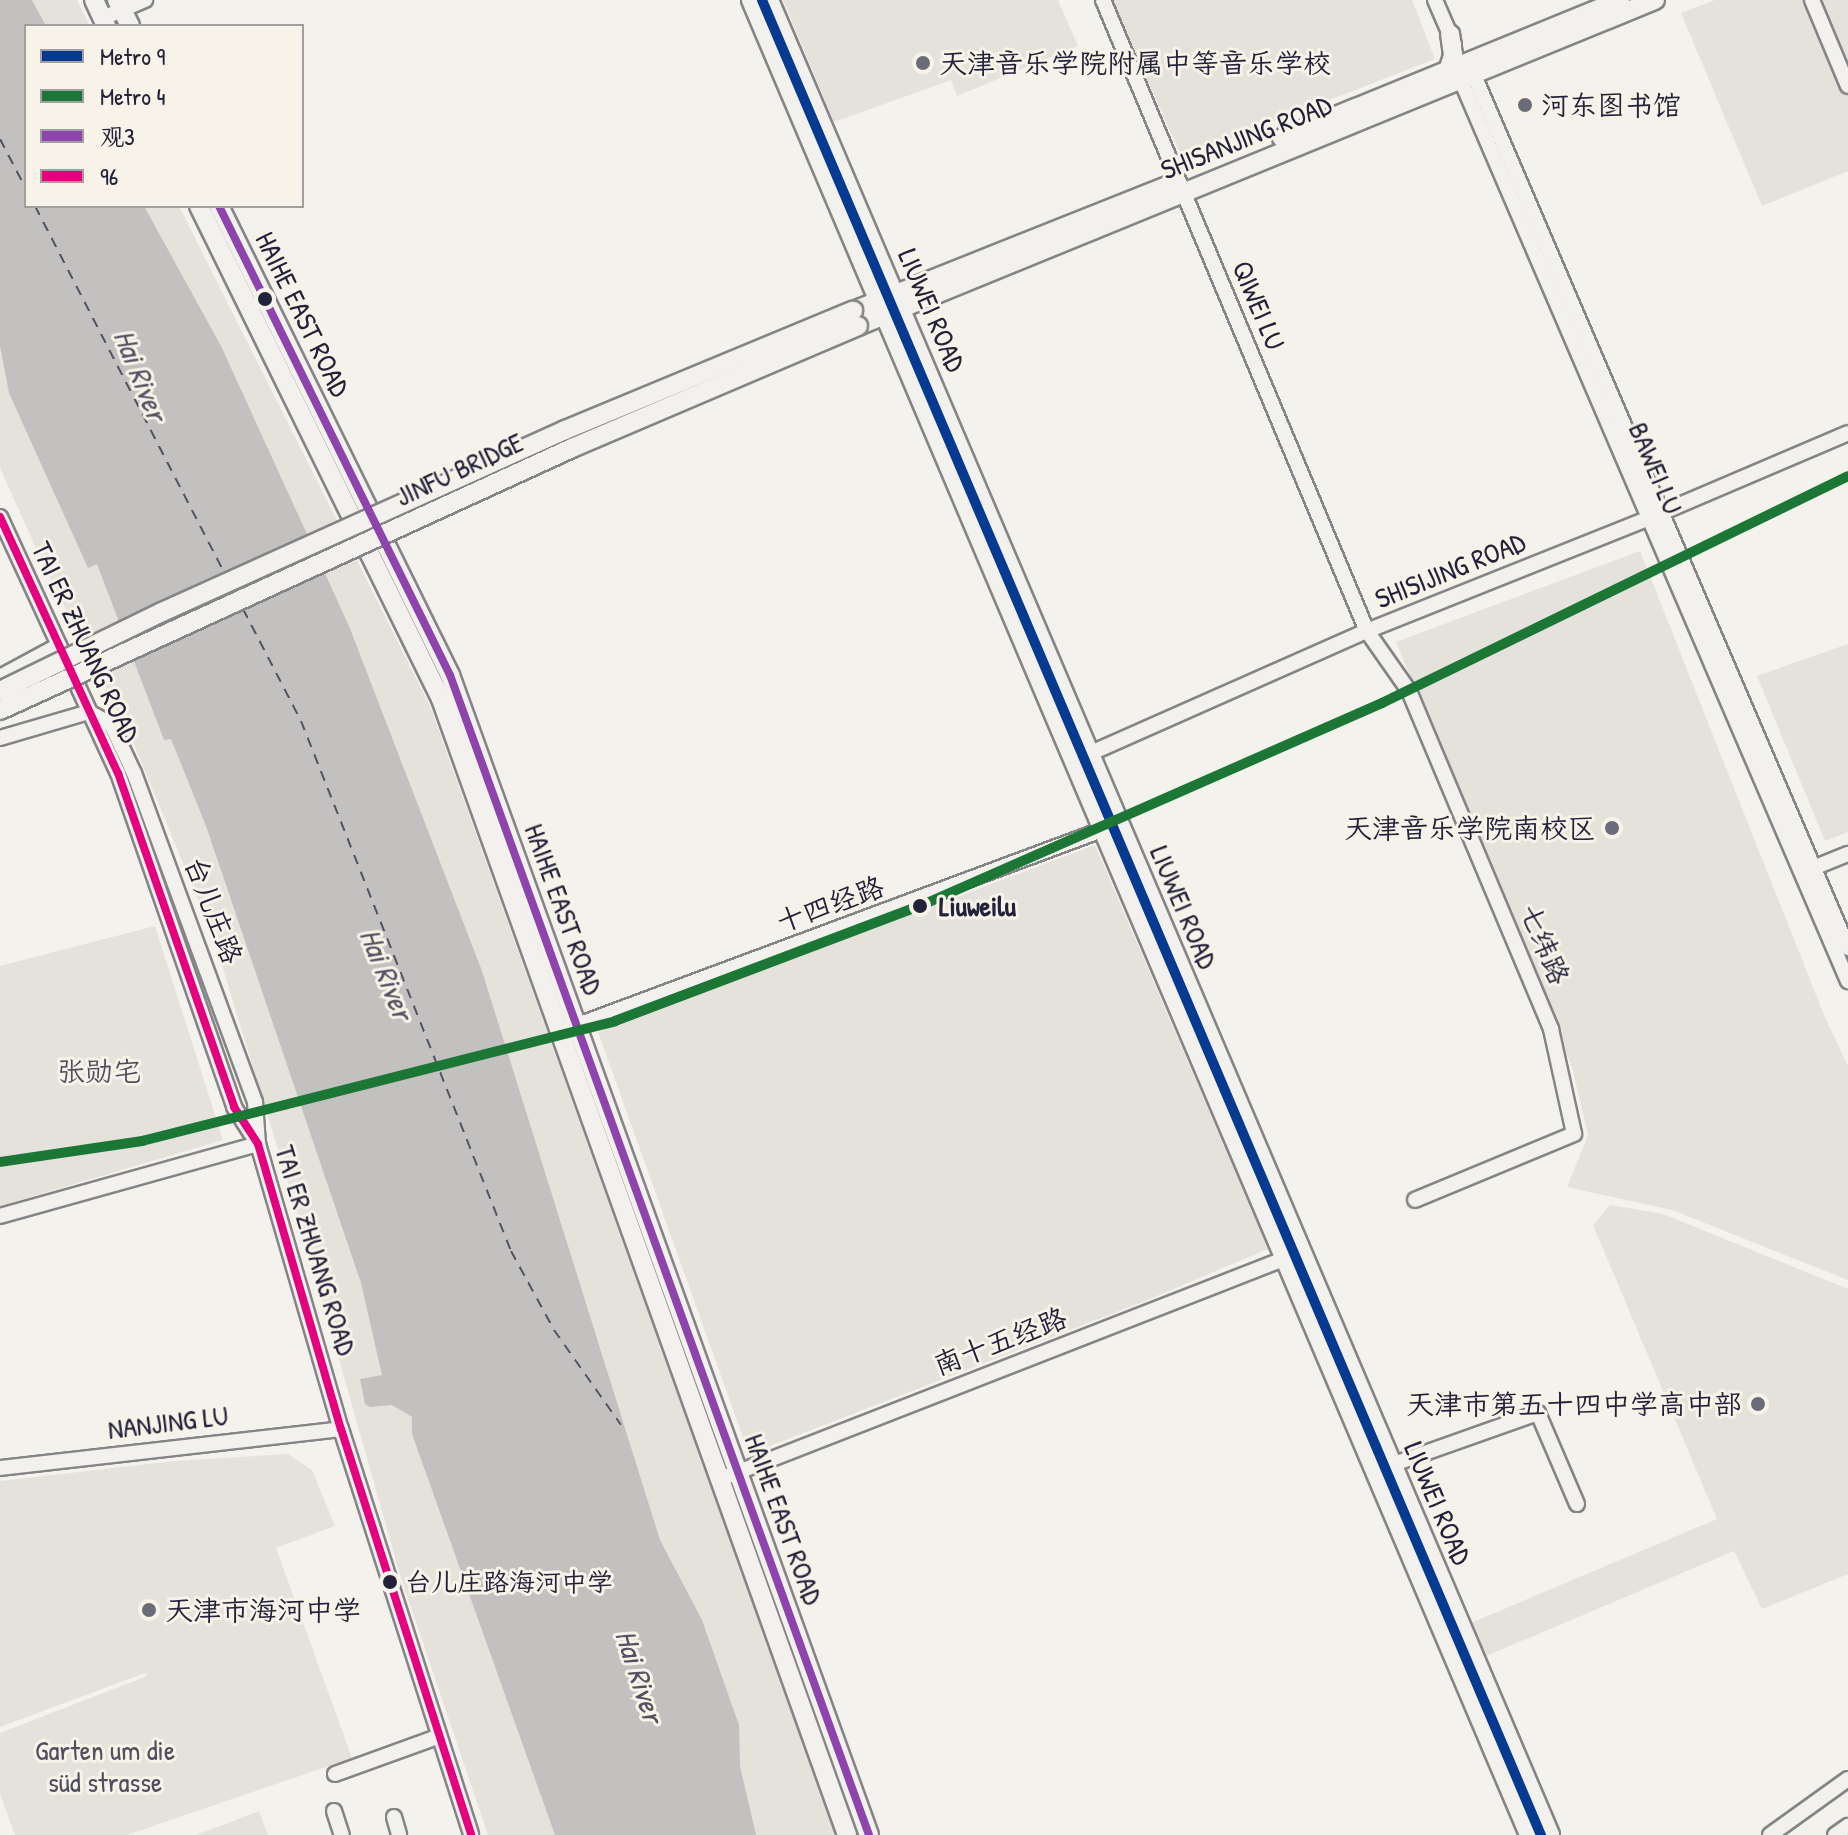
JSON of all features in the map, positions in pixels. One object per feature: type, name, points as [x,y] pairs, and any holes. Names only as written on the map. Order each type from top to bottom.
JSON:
[{"type":"main road","points":[[94,0],[104,22]]},
{"type":"main road","name":"LIUWEI ROAD","points":[[751,0],[864,267]]},
{"type":"main road","name":"LIUWEI ROAD","points":[[769,0],[890,302],[1294,1255],[1529,1835]]},
{"type":"main road","name":"SHISANJING ROAD","points":[[856,318],[1431,90],[1498,49],[1620,0]]},
{"type":"main road","name":"SHISANJING ROAD","points":[[890,302],[935,294],[1181,187],[1461,71],[1655,0]]},
{"type":"main road","points":[[1450,34],[1471,49],[1498,49]]},
{"type":"main road","points":[[1450,34],[1461,71]]},
{"type":"main road","name":"HAIHE EAST ROAD","points":[[200,208],[394,596],[441,699],[738,1472],[869,1835]]},
{"type":"main road","name":"HAIHE EAST ROAD","points":[[220,208],[450,675],[718,1480],[847,1835]]},
{"type":"main road","points":[[864,267],[890,302]]},
{"type":"main road","points":[[856,318],[864,293],[864,267]]},
{"type":"main road","name":"JINFU BRIDGE","points":[[0,691],[162,612],[551,436],[856,318]]},
{"type":"main road","name":"JINFU BRIDGE","points":[[0,710],[856,318]]},
{"type":"main road","name":"LIUWEI ROAD","points":[[1294,1255],[1391,1465],[1550,1835]]},
{"type":"street","points":[[104,22],[145,0]]},
{"type":"street","name":"QIWEI LU","points":[[1103,0],[1367,631]]},
{"type":"street","points":[[1435,0],[1450,34]]},
{"type":"street","points":[[1812,0],[1848,86]]},
{"type":"street","name":"BAWEI LU","points":[[1461,71],[1848,948]]},
{"type":"street","name":"SHISIJING ROAD","points":[[1082,758],[1367,631],[1655,516],[1848,433]]},
{"type":"street","name":"BAWEI LU","points":[[1655,516],[1848,981]]},
{"type":"street","name":"TAI ER ZHUANG ROAD","points":[[0,517],[118,773],[234,1107],[258,1144],[341,1429],[437,1737],[471,1835]]},
{"type":"street","name":"七纬路","points":[[1367,631],[1409,691],[1532,976],[1551,1029],[1574,1134],[1415,1200]]},
{"type":"street","points":[[0,677],[59,645]]},
{"type":"street","points":[[0,738],[89,712]]},
{"type":"street","name":"台儿庄路","points":[[89,712],[111,724],[134,773],[255,1102],[258,1144]]},
{"type":"street","name":"十四经路","points":[[568,1029],[1111,826]]},
{"type":"street","points":[[1813,868],[1848,854]]},
{"type":"street","points":[[0,1216],[258,1144]]},
{"type":"street","name":"南十五经路","points":[[718,1480],[1294,1255]]},
{"type":"street","points":[[1391,1465],[1538,1413],[1577,1504]]},
{"type":"street","name":"NANJING LU","points":[[0,1468],[341,1429]]},
{"type":"street","points":[[335,1774],[437,1737]]},
{"type":"street","points":[[1770,1835],[1848,1779]]},
{"type":"street","points":[[334,1811],[342,1835]]},
{"type":"street","points":[[394,1817],[399,1835]]},
{"type":"street","points":[[1835,1835],[1848,1826]]},
{"type":"shaded area","points":[[0,0],[77,0],[89,24],[24,24],[24,208],[180,208],[430,706],[836,1835],[488,1835],[400,1575],[301,1225],[213,936],[133,742],[44,566],[0,468]]},
{"type":"shaded area","name":"天津音乐学院附属中等音乐学校","points":[[783,0],[1058,0],[1078,46],[957,96],[951,80],[834,122]]},
{"type":"shaded area","points":[[1111,0],[1412,0],[1435,59],[1182,157]]},
{"type":"shaded area","points":[[1715,0],[1848,0],[1848,171],[1762,206],[1681,13]]},
{"type":"shaded area","name":"天津音乐学院南校区","points":[[1640,551],[1824,1015],[1848,1066],[1848,1280],[1672,1210],[1567,1187],[1588,1135],[1572,1067],[1396,642]]},
{"type":"shaded area","points":[[1848,644],[1848,832],[1825,841],[1757,676]]},
{"type":"shaded area","points":[[1095,845],[1268,1249],[1145,1301],[749,1454],[598,1032]]},
{"type":"shaded area","name":"张勋宅","points":[[155,926],[223,1140],[0,1206],[0,966]]},
{"type":"shaded area","name":"天津市第五十四中学高中部","points":[[1610,1205],[1663,1214],[1848,1289],[1848,1574],[1762,1609],[1734,1551],[1486,1656],[1471,1623],[1717,1519],[1593,1225]]},
{"type":"shaded area","name":"天津市海河中学","points":[[288,1454],[312,1470],[335,1526],[276,1548],[352,1758],[127,1835],[15,1835],[0,1794],[0,1733],[147,1676],[145,1673],[0,1727],[0,1481],[175,1461]]},
{"type":"shaded area","points":[[259,1811],[268,1835],[196,1835]]},
{"type":"water","name":"Hai River","points":[[0,0],[32,0],[45,24],[24,24],[24,208],[145,208],[221,346],[349,626],[482,971],[660,1540],[702,1620],[739,1725],[740,1766],[756,1835],[555,1835],[412,1434],[412,1417],[392,1405],[370,1407],[365,1404],[360,1379],[382,1375],[361,1283],[206,826],[171,739],[164,740],[97,564],[88,568],[9,393],[0,346]]},
{"type":"ferry route","points":[[0,139],[24,185]]},
{"type":"ferry route","points":[[36,208],[225,574]]},
{"type":"ferry route","points":[[243,609],[301,721],[511,1251],[554,1330],[621,1425]]},
{"type":"metro line","name":"9","points":[[762,0],[1541,1835]]},
{"type":"metro line","name":"4","points":[[0,1162],[142,1141],[615,1021],[920,906],[1382,703],[1848,476]]},
{"type":"transit line","name":"观3","points":[[220,208],[450,675],[869,1835]]},
{"type":"transit line","name":"96","points":[[0,517],[118,773],[234,1107],[258,1144],[341,1429],[471,1835]]},
{"type":"place","name":"天津音乐学院附属中等音乐学校","points":[[923,63]]},
{"type":"place","name":"河东图书馆","points":[[1525,105]]},
{"type":"place","name":"天津音乐学院南校区","points":[[1612,828]]},
{"type":"place","name":"Liuweilu","points":[[920,906]]},
{"type":"place","name":"天津市第五十四中学高中部","points":[[1758,1404]]},
{"type":"place","name":"台儿庄路海河中学","points":[[390,1582]]},
{"type":"place","name":"天津市海河中学","points":[[149,1610]]},
{"type":"park label","name":"Garten um die süd strasse","points":[[105,1766]]}]
